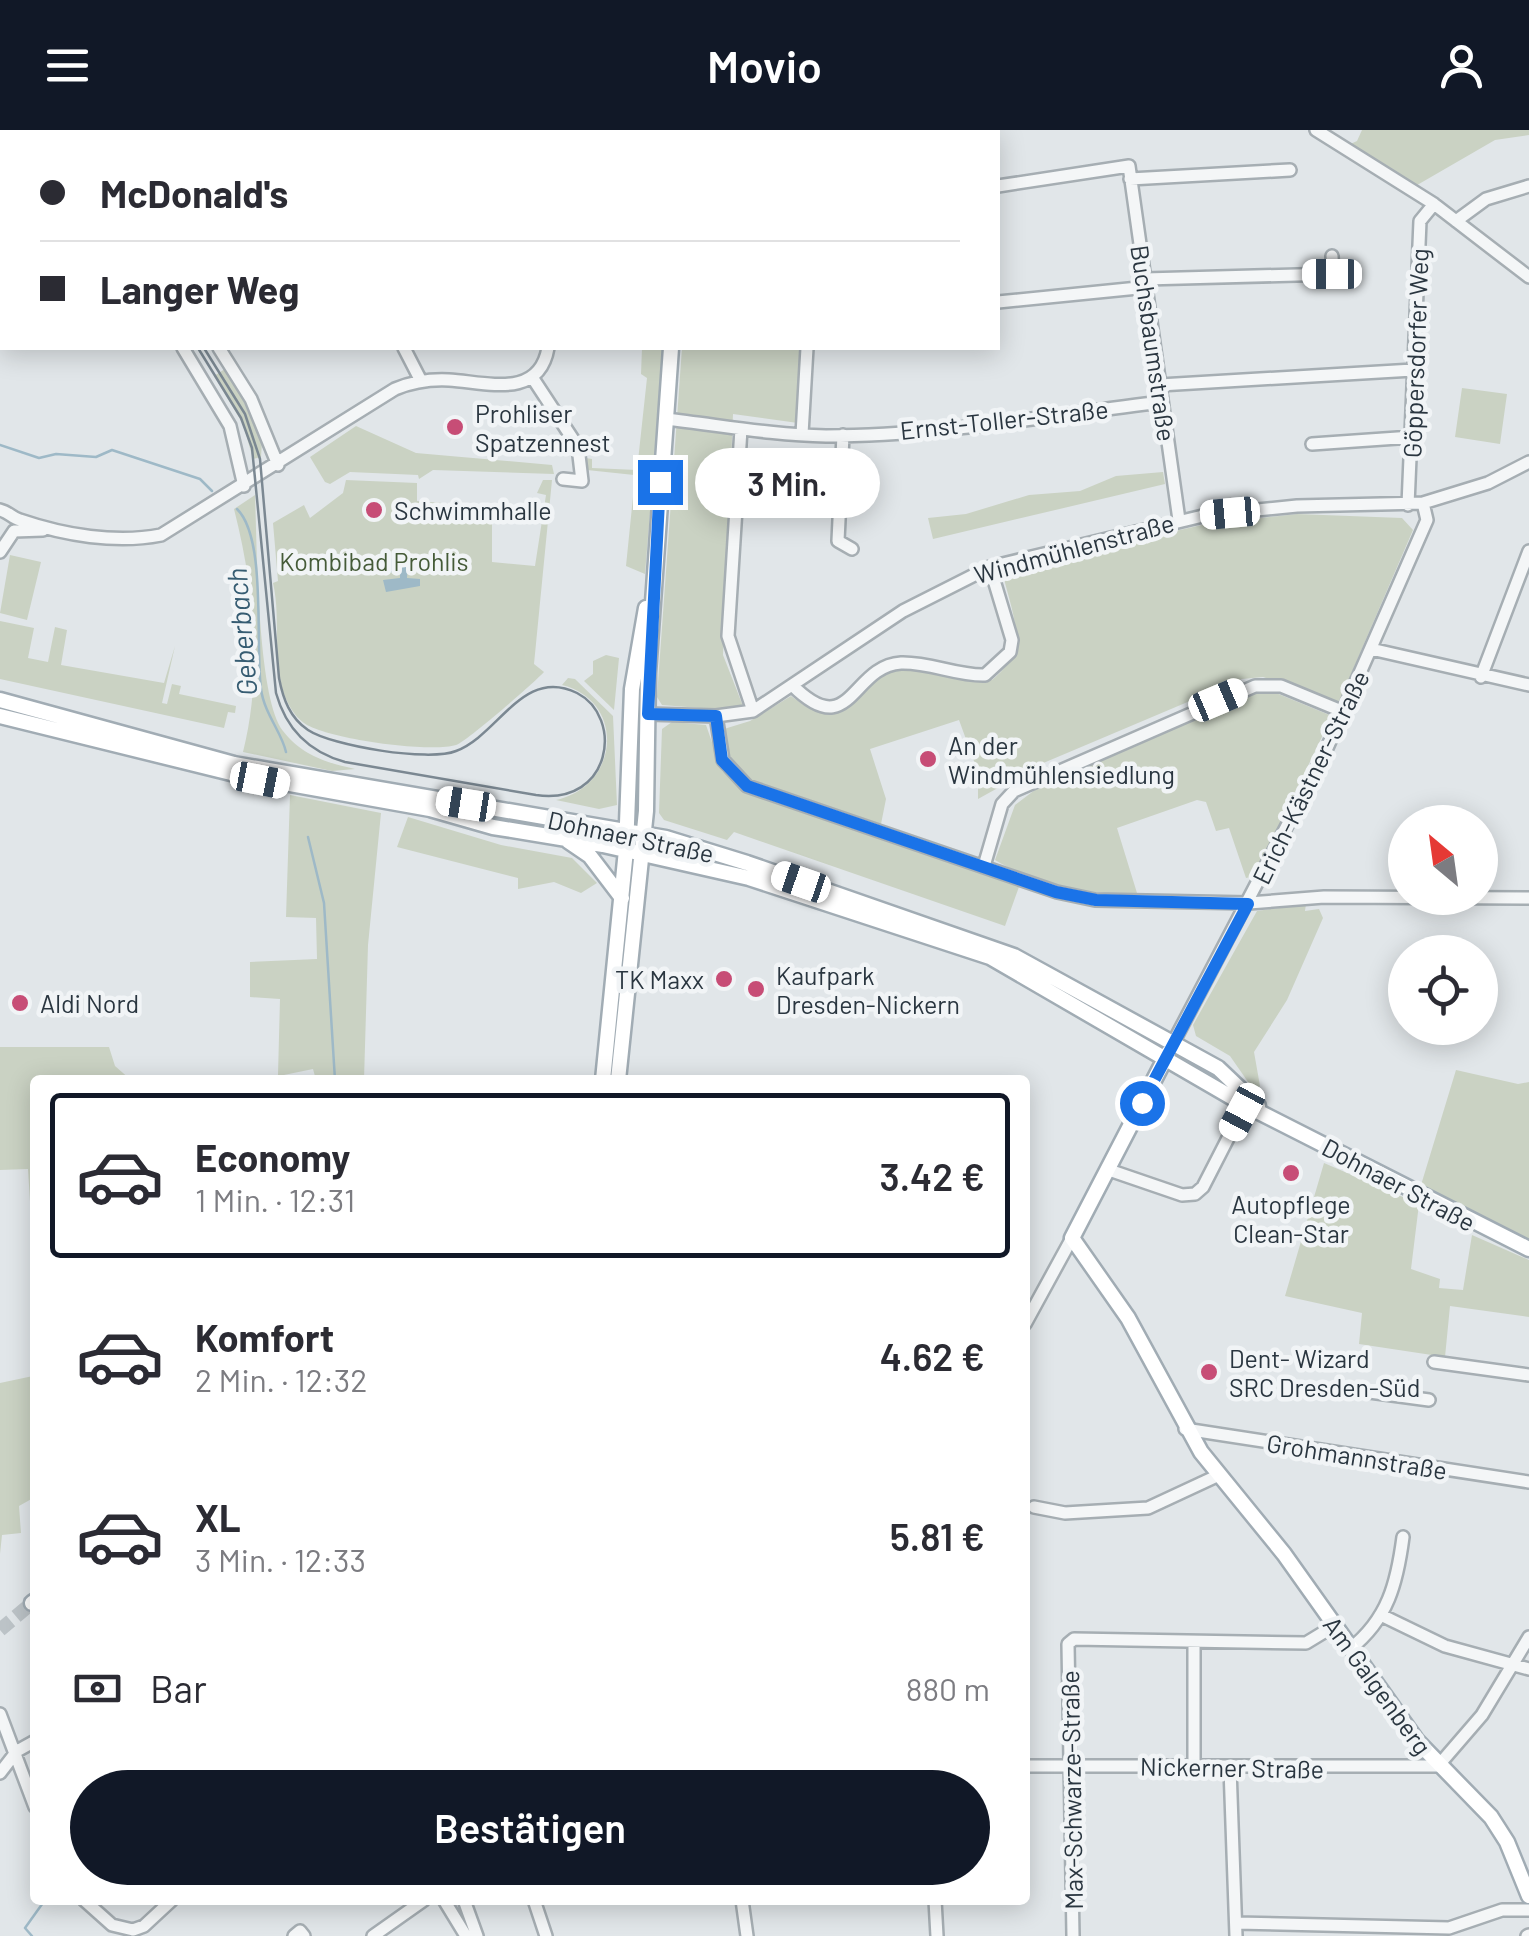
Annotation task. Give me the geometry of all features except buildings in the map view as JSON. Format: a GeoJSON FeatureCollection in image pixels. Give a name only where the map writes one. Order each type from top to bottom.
{"type":"FeatureCollection","features":[{"type":"Feature","properties":{"kind":"main road"},"geometry":{"type":"LineString","coordinates":[[619,1075],[644,834],[653,578],[671,350]]}},
{"type":"Feature","properties":{"kind":"main road"},"geometry":{"type":"LineString","coordinates":[[604,1075],[628,831],[632,689],[653,578]]}},
{"type":"Feature","properties":{"kind":"main road","name":"Dohnaer Straße"},"geometry":{"type":"LineString","coordinates":[[0,700],[234,764],[644,834],[746,863],[997,948],[1232,1078],[1270,1116]]}},
{"type":"Feature","properties":{"kind":"main road","name":"Dohnaer Straße"},"geometry":{"type":"LineString","coordinates":[[0,716],[238,775],[642,853],[768,882],[990,957],[1245,1105],[1424,1200],[1529,1249]]}},
{"type":"Feature","properties":{"kind":"main road"},"geometry":{"type":"LineString","coordinates":[[563,838],[590,856],[622,898]]}},
{"type":"Feature","properties":{"kind":"main road"},"geometry":{"type":"LineString","coordinates":[[1072,1238],[1172,1043]]}},
{"type":"Feature","properties":{"kind":"main road","name":"Am Galgenberg"},"geometry":{"type":"LineString","coordinates":[[1072,1238],[1128,1318],[1186,1429],[1277,1544],[1438,1766],[1491,1818],[1508,1842],[1529,1896]]}},
{"type":"Feature","properties":{"kind":"street"},"geometry":{"type":"LineString","coordinates":[[1316,130],[1434,204],[1529,277]]}},
{"type":"Feature","properties":{"kind":"street"},"geometry":{"type":"LineString","coordinates":[[1000,186],[1130,173],[1290,170]]}},
{"type":"Feature","properties":{"kind":"street","name":"Buchsbaumstraße"},"geometry":{"type":"LineString","coordinates":[[1130,173],[1178,520]]}},
{"type":"Feature","properties":{"kind":"street"},"geometry":{"type":"LineString","coordinates":[[1456,220],[1486,199],[1529,186]]}},
{"type":"Feature","properties":{"kind":"street","name":"Göppersdorfer Weg"},"geometry":{"type":"LineString","coordinates":[[1408,506],[1420,222],[1434,204]]}},
{"type":"Feature","properties":{"kind":"street"},"geometry":{"type":"LineString","coordinates":[[1000,302],[1147,283],[1332,274],[1332,256]]}},
{"type":"Feature","properties":{"kind":"street"},"geometry":{"type":"LineString","coordinates":[[184,350],[230,426],[244,486]]}},
{"type":"Feature","properties":{"kind":"street"},"geometry":{"type":"LineString","coordinates":[[220,350],[251,398],[278,465]]}},
{"type":"Feature","properties":{"kind":"street"},"geometry":{"type":"LineString","coordinates":[[405,350],[420,381]]}},
{"type":"Feature","properties":{"kind":"street"},"geometry":{"type":"LineString","coordinates":[[8,532],[57,530],[123,540],[160,535],[278,465],[382,395],[420,381],[507,386],[532,377],[547,350]]}},
{"type":"Feature","properties":{"kind":"street"},"geometry":{"type":"LineString","coordinates":[[802,434],[807,350]]}},
{"type":"Feature","properties":{"kind":"street"},"geometry":{"type":"LineString","coordinates":[[1160,385],[1414,370]]}},
{"type":"Feature","properties":{"kind":"street"},"geometry":{"type":"LineString","coordinates":[[532,377],[580,452],[582,481],[563,479]]}},
{"type":"Feature","properties":{"kind":"street","name":"Ernst-Toller-Straße"},"geometry":{"type":"LineString","coordinates":[[666,419],[741,429],[843,435],[980,425],[1162,402]]}},
{"type":"Feature","properties":{"kind":"street"},"geometry":{"type":"LineString","coordinates":[[741,429],[728,636],[753,711]]}},
{"type":"Feature","properties":{"kind":"street"},"geometry":{"type":"LineString","coordinates":[[843,435],[838,541],[852,549]]}},
{"type":"Feature","properties":{"kind":"street"},"geometry":{"type":"LineString","coordinates":[[1312,444],[1412,437]]}},
{"type":"Feature","properties":{"kind":"street","name":"Windmühlenstraße"},"geometry":{"type":"LineString","coordinates":[[648,714],[716,716],[753,711],[902,611],[990,567],[1178,520],[1298,506],[1424,504],[1488,482],[1529,462]]}},
{"type":"Feature","properties":{"kind":"street","name":"Erich-Kästner-Straße"},"geometry":{"type":"LineString","coordinates":[[1172,1043],[1248,904],[1344,712],[1427,520],[1424,504]]}},
{"type":"Feature","properties":{"kind":"street"},"geometry":{"type":"LineString","coordinates":[[0,510],[8,532],[0,552]]}},
{"type":"Feature","properties":{"kind":"street"},"geometry":{"type":"LineString","coordinates":[[1482,677],[1529,551]]}},
{"type":"Feature","properties":{"kind":"street"},"geometry":{"type":"LineString","coordinates":[[792,686],[814,705],[829,708],[842,706],[879,670],[896,663],[986,675],[1010,652],[1012,640],[990,567]]}},
{"type":"Feature","properties":{"kind":"street"},"geometry":{"type":"LineString","coordinates":[[1371,649],[1529,685]]}},
{"type":"Feature","properties":{"kind":"street"},"geometry":{"type":"LineString","coordinates":[[984,866],[1002,804],[1014,792],[1168,720],[1243,689],[1267,684],[1344,712]]}},
{"type":"Feature","properties":{"kind":"street"},"geometry":{"type":"LineString","coordinates":[[716,716],[722,760],[747,786],[1056,892],[1096,900],[1248,904],[1324,897],[1529,898]]}},
{"type":"Feature","properties":{"kind":"street"},"geometry":{"type":"LineString","coordinates":[[1108,1170],[1182,1194],[1194,1194],[1203,1187],[1245,1105]]}},
{"type":"Feature","properties":{"kind":"street"},"geometry":{"type":"LineString","coordinates":[[1030,1315],[1072,1238]]}},
{"type":"Feature","properties":{"kind":"street"},"geometry":{"type":"LineString","coordinates":[[1434,1362],[1529,1375]]}},
{"type":"Feature","properties":{"kind":"street"},"geometry":{"type":"LineString","coordinates":[[1362,1391],[1429,1400]]}},
{"type":"Feature","properties":{"kind":"street","name":"Grohmannstraße"},"geometry":{"type":"LineString","coordinates":[[1186,1429],[1529,1482]]}},
{"type":"Feature","properties":{"kind":"street"},"geometry":{"type":"LineString","coordinates":[[1034,1507],[1065,1513],[1148,1508],[1219,1475]]}},
{"type":"Feature","properties":{"kind":"street"},"geometry":{"type":"LineString","coordinates":[[1350,1648],[1373,1631],[1383,1616],[1397,1579],[1403,1537]]}},
{"type":"Feature","properties":{"kind":"street"},"geometry":{"type":"LineString","coordinates":[[1383,1616],[1445,1646],[1529,1669]]}},
{"type":"Feature","properties":{"kind":"street"},"geometry":{"type":"LineString","coordinates":[[1194,1768],[1194,1643],[1306,1643],[1334,1626]]}},
{"type":"Feature","properties":{"kind":"street"},"geometry":{"type":"LineString","coordinates":[[1438,1766],[1482,1715],[1515,1667],[1529,1637]]}},
{"type":"Feature","properties":{"kind":"street","name":"Max-Schwarze-Straße"},"geometry":{"type":"LineString","coordinates":[[1072,1936],[1068,1644],[1074,1639],[1194,1643]]}},
{"type":"Feature","properties":{"kind":"street"},"geometry":{"type":"LineString","coordinates":[[0,1714],[30,1791]]}},
{"type":"Feature","properties":{"kind":"street"},"geometry":{"type":"LineString","coordinates":[[0,1774],[17,1751],[30,1744]]}},
{"type":"Feature","properties":{"kind":"street","name":"Nickerner Straße"},"geometry":{"type":"LineString","coordinates":[[1030,1766],[1438,1766]]}},
{"type":"Feature","properties":{"kind":"street"},"geometry":{"type":"LineString","coordinates":[[1230,1768],[1236,1929],[1420,1932],[1449,1928],[1502,1910],[1529,1910]]}},
{"type":"Feature","properties":{"kind":"street"},"geometry":{"type":"LineString","coordinates":[[90,1905],[112,1925],[134,1933],[167,1905]]}},
{"type":"Feature","properties":{"kind":"street"},"geometry":{"type":"LineString","coordinates":[[373,1936],[416,1905]]}},
{"type":"Feature","properties":{"kind":"street"},"geometry":{"type":"LineString","coordinates":[[447,1905],[466,1936]]}},
{"type":"Feature","properties":{"kind":"street"},"geometry":{"type":"LineString","coordinates":[[466,1905],[477,1936]]}},
{"type":"Feature","properties":{"kind":"street"},"geometry":{"type":"LineString","coordinates":[[536,1905],[546,1936]]}},
{"type":"Feature","properties":{"kind":"street"},"geometry":{"type":"LineString","coordinates":[[743,1905],[747,1936]]}},
{"type":"Feature","properties":{"kind":"street"},"geometry":{"type":"LineString","coordinates":[[935,1905],[937,1936]]}},
{"type":"Feature","properties":{"kind":"street"},"geometry":{"type":"LineString","coordinates":[[388,1923],[396,1936]]}},
{"type":"Feature","properties":{"kind":"street"},"geometry":{"type":"LineString","coordinates":[[294,1936],[300,1931],[304,1936]]}},
{"type":"Feature","properties":{"kind":"green space"},"geometry":{"type":"Polygon","coordinates":[[[1362,130],[1529,130],[1529,135],[1495,140],[1412,188],[1346,146],[1357,141],[1362,130]]]}},
{"type":"Feature","properties":{"kind":"green space"},"geometry":{"type":"Polygon","coordinates":[[[642,350],[663,350],[653,477],[587,470],[586,458],[592,459],[592,468],[637,470],[647,378],[641,374],[642,350]]]}},
{"type":"Feature","properties":{"kind":"green space"},"geometry":{"type":"Polygon","coordinates":[[[682,350],[800,350],[798,423],[733,414],[723,655],[743,706],[726,710],[662,705],[657,697],[682,350]]]}},
{"type":"Feature","properties":{"kind":"green space"},"geometry":{"type":"Polygon","coordinates":[[[228,367],[262,442],[261,457],[253,459],[243,424],[214,376],[228,367]]]}},
{"type":"Feature","properties":{"kind":"green space"},"geometry":{"type":"Polygon","coordinates":[[[1462,388],[1507,394],[1500,444],[1455,437],[1462,388]]]}},
{"type":"Feature","properties":{"kind":"green space"},"geometry":{"type":"Polygon","coordinates":[[[356,426],[416,453],[552,465],[554,474],[433,470],[419,479],[418,475],[350,472],[330,484],[325,482],[310,457],[356,426]]]}},
{"type":"Feature","properties":{"kind":"green space"},"geometry":{"type":"Polygon","coordinates":[[[1163,472],[1165,484],[933,539],[928,518],[966,514],[1029,495],[1080,491],[1116,476],[1163,472]]]}},
{"type":"Feature","properties":{"kind":"green space","name":"Kombibad Prohlis"},"geometry":{"type":"Polygon","coordinates":[[[346,480],[417,483],[417,501],[492,507],[492,562],[535,566],[546,495],[537,493],[543,480],[552,480],[534,664],[544,672],[456,745],[402,746],[316,729],[297,717],[283,691],[273,583],[278,581],[273,523],[304,505],[310,518],[343,493],[346,480]]]}},
{"type":"Feature","properties":{"kind":"green space"},"geometry":{"type":"Polygon","coordinates":[[[634,487],[652,488],[645,574],[626,566],[634,487]]]}},
{"type":"Feature","properties":{"kind":"green space"},"geometry":{"type":"Polygon","coordinates":[[[255,495],[263,654],[274,713],[283,731],[307,752],[355,769],[332,771],[243,752],[253,691],[253,630],[247,569],[234,509],[255,495]]]}},
{"type":"Feature","properties":{"kind":"green space"},"geometry":{"type":"Polygon","coordinates":[[[1297,514],[1402,518],[1413,530],[1339,702],[1263,677],[1242,679],[1041,764],[978,799],[978,772],[959,720],[870,749],[886,799],[881,824],[751,780],[729,759],[724,729],[750,721],[791,696],[805,706],[839,713],[881,676],[900,669],[992,680],[1004,669],[1015,646],[1014,620],[1004,579],[1010,569],[1206,524],[1297,514]]]}},
{"type":"Feature","properties":{"kind":"green space"},"geometry":{"type":"Polygon","coordinates":[[[10,555],[41,562],[27,620],[0,613],[10,555]]]}},
{"type":"Feature","properties":{"kind":"green space"},"geometry":{"type":"Polygon","coordinates":[[[0,621],[34,628],[28,658],[48,662],[55,627],[67,630],[61,665],[164,683],[175,646],[162,703],[167,704],[172,684],[181,686],[179,694],[236,706],[235,713],[228,712],[224,728],[0,679],[0,621]]]}},
{"type":"Feature","properties":{"kind":"green space"},"geometry":{"type":"Polygon","coordinates":[[[606,655],[619,658],[614,710],[584,681],[593,674],[593,661],[606,655]]]}},
{"type":"Feature","properties":{"kind":"green space"},"geometry":{"type":"Polygon","coordinates":[[[568,678],[575,679],[613,716],[617,805],[599,809],[556,800],[577,792],[593,778],[603,762],[607,743],[605,725],[597,708],[583,694],[562,685],[568,678]]]}},
{"type":"Feature","properties":{"kind":"green space"},"geometry":{"type":"Polygon","coordinates":[[[1269,690],[1332,716],[1255,876],[1246,878],[1229,828],[1216,831],[1206,802],[1197,800],[1117,828],[1137,893],[1064,887],[995,860],[1015,805],[1044,783],[1252,693],[1269,690]]]}},
{"type":"Feature","properties":{"kind":"green space"},"geometry":{"type":"Polygon","coordinates":[[[672,722],[706,725],[722,771],[743,788],[1020,884],[1005,926],[734,832],[727,840],[664,820],[659,813],[662,729],[672,722]]]}},
{"type":"Feature","properties":{"kind":"green space"},"geometry":{"type":"Polygon","coordinates":[[[290,795],[381,813],[368,945],[364,1075],[315,1075],[313,1069],[278,1075],[280,999],[250,997],[250,962],[317,959],[316,918],[286,917],[290,795]]]}},
{"type":"Feature","properties":{"kind":"green space"},"geometry":{"type":"Polygon","coordinates":[[[408,817],[501,845],[572,858],[597,883],[581,893],[554,882],[518,889],[518,878],[397,847],[408,817]]]}},
{"type":"Feature","properties":{"kind":"green space"},"geometry":{"type":"Polygon","coordinates":[[[1306,904],[1305,911],[1319,909],[1323,918],[1287,1000],[1254,1052],[1260,1086],[1255,1092],[1230,1056],[1196,1036],[1193,1025],[1257,911],[1306,904]]]}},
{"type":"Feature","properties":{"kind":"green space"},"geometry":{"type":"Polygon","coordinates":[[[0,1047],[109,1047],[115,1066],[125,1075],[30,1075],[30,1202],[28,1169],[0,1170],[0,1047]]]}},
{"type":"Feature","properties":{"kind":"green space"},"geometry":{"type":"Polygon","coordinates":[[[1456,1070],[1518,1084],[1529,1082],[1529,1239],[1421,1185],[1456,1070]]]}},
{"type":"Feature","properties":{"kind":"green space"},"geometry":{"type":"Polygon","coordinates":[[[1324,1163],[1419,1204],[1411,1269],[1440,1279],[1439,1288],[1463,1290],[1472,1235],[1529,1260],[1529,1317],[1450,1306],[1445,1357],[1359,1344],[1362,1313],[1285,1296],[1324,1163]]]}},
{"type":"Feature","properties":{"kind":"green space"},"geometry":{"type":"Polygon","coordinates":[[[30,1377],[30,1500],[19,1506],[21,1533],[2,1535],[0,1554],[0,1383],[30,1377]]]}},
{"type":"Feature","properties":{"kind":"water"},"geometry":{"type":"Polygon","coordinates":[[[376,558],[408,559],[407,578],[420,579],[420,586],[386,592],[383,580],[400,578],[400,573],[375,571],[376,558]]]}},
{"type":"Feature","properties":{"kind":"waterway","name":"Geberbach"},"geometry":{"type":"LineString","coordinates":[[0,445],[39,458],[56,454],[96,457],[112,450],[200,479],[212,491]]}},
{"type":"Feature","properties":{"kind":"waterway","name":"Geberbach"},"geometry":{"type":"LineString","coordinates":[[237,509],[253,543],[263,698],[286,752]]}},
{"type":"Feature","properties":{"kind":"waterway","name":"Geberbach"},"geometry":{"type":"LineString","coordinates":[[308,837],[324,903],[335,1075]]}},
{"type":"Feature","properties":{"kind":"waterway","name":"Geberbach"},"geometry":{"type":"LineString","coordinates":[[32,1936],[25,1928],[41,1905]]}},
{"type":"Feature","properties":{"kind":"tunnel"},"geometry":{"type":"LineString","coordinates":[[0,1630],[30,1605]]}},
{"type":"Feature","properties":{"kind":"tram line"},"geometry":{"type":"LineString","coordinates":[[199,350],[241,418],[252,448],[276,693],[293,728],[320,752],[345,762],[536,795],[562,795],[581,787],[595,774],[603,757],[601,721],[592,705],[577,693],[558,687],[541,688],[526,695],[471,743],[443,754],[358,747],[320,736],[296,720],[285,701],[279,678],[260,459],[245,414],[205,350]]}},
{"type":"Feature","properties":{"kind":"place","name":"Prohliser Spatzennest"},"geometry":{"type":"Point","coordinates":[455,427]}},
{"type":"Feature","properties":{"kind":"place","name":"Schwimmhalle"},"geometry":{"type":"Point","coordinates":[374,510]}},
{"type":"Feature","properties":{"kind":"place","name":"An der Windmühlensiedlung"},"geometry":{"type":"Point","coordinates":[928,759]}},
{"type":"Feature","properties":{"kind":"place","name":"TK Maxx"},"geometry":{"type":"Point","coordinates":[724,979]}},
{"type":"Feature","properties":{"kind":"place","name":"Kaufpark Dresden-Nickern"},"geometry":{"type":"Point","coordinates":[756,989]}},
{"type":"Feature","properties":{"kind":"place","name":"Aldi Nord"},"geometry":{"type":"Point","coordinates":[20,1003]}},
{"type":"Feature","properties":{"kind":"place","name":"Autopflege Clean-Star"},"geometry":{"type":"Point","coordinates":[1291,1173]}},
{"type":"Feature","properties":{"kind":"place","name":"Dent- Wizard SRC Dresden-Süd"},"geometry":{"type":"Point","coordinates":[1209,1372]}},
{"type":"Feature","properties":{"kind":"route"},"geometry":{"type":"LineString","coordinates":[[660,482],[648,714],[716,716],[722,760],[732,775],[747,786],[1056,892],[1142,903],[1248,904],[1142,1103]]}}]}
